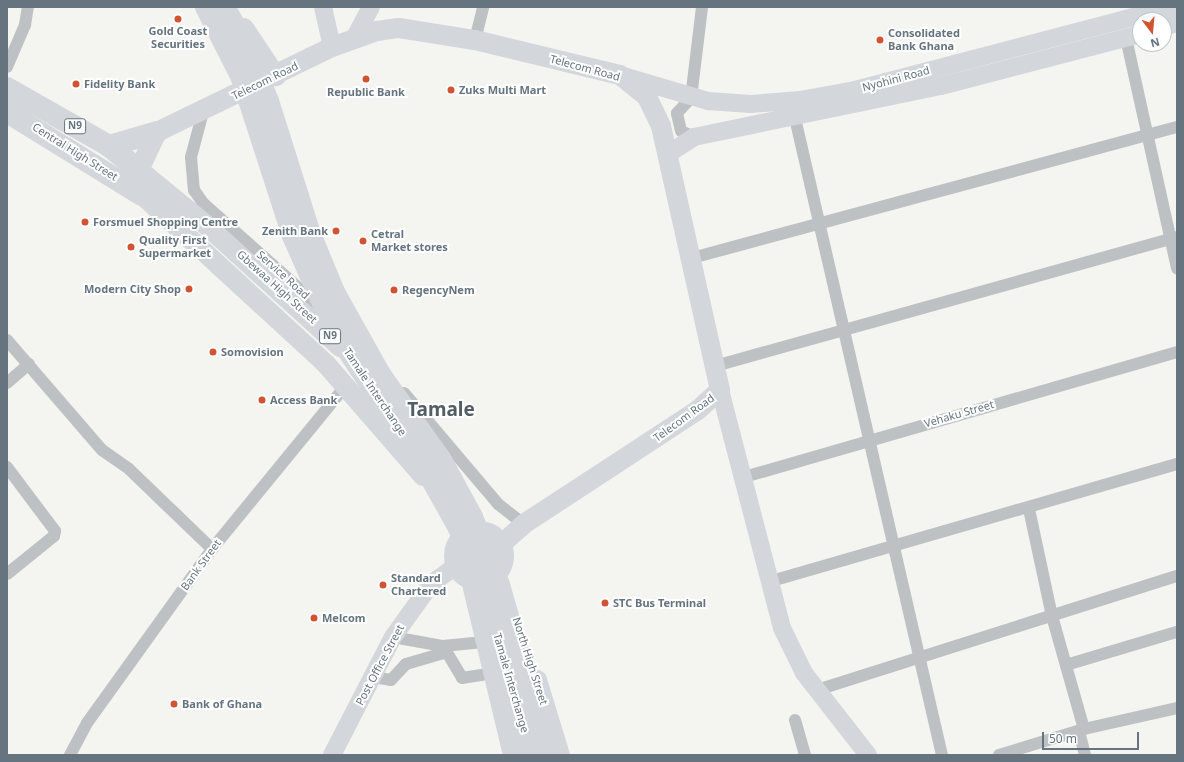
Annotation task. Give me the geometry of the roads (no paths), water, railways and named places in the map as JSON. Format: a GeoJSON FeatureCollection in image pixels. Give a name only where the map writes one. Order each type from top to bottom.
{"type":"FeatureCollection","features":[{"type":"Feature","properties":{"kind":"highway","name":"Tamale Interchange"},"geometry":{"type":"LineString","coordinates":[[206,7],[242,78],[294,236],[332,324],[422,462],[459,528],[484,591],[538,752]]}},
{"type":"Feature","properties":{"kind":"highway","name":"Tamale Interchange"},"geometry":{"type":"LineString","coordinates":[[224,7],[242,38],[268,101],[310,234],[334,292],[381,376],[441,460],[472,517],[499,585],[538,752]]}},
{"type":"Feature","properties":{"kind":"highway","name":"Central High Street"},"geometry":{"type":"LineString","coordinates":[[7,88],[109,146],[139,170]]}},
{"type":"Feature","properties":{"kind":"highway","name":"Central High Street"},"geometry":{"type":"LineString","coordinates":[[7,112],[142,195]]}},
{"type":"Feature","properties":{"kind":"highway"},"geometry":{"type":"LineString","coordinates":[[109,146],[158,132]]}},
{"type":"Feature","properties":{"kind":"main road"},"geometry":{"type":"LineString","coordinates":[[199,7],[242,93]]}},
{"type":"Feature","properties":{"kind":"main road"},"geometry":{"type":"LineString","coordinates":[[230,7],[276,76]]}},
{"type":"Feature","properties":{"kind":"main road"},"geometry":{"type":"LineString","coordinates":[[323,7],[332,47]]}},
{"type":"Feature","properties":{"kind":"main road"},"geometry":{"type":"LineString","coordinates":[[355,37],[371,7]]}},
{"type":"Feature","properties":{"kind":"main road","name":"Nyohini Road"},"geometry":{"type":"LineString","coordinates":[[620,75],[691,98],[751,104],[826,96],[1171,7]]}},
{"type":"Feature","properties":{"kind":"main road","name":"Telecom Road"},"geometry":{"type":"LineString","coordinates":[[158,132],[203,112],[332,47],[355,37],[399,28],[475,40],[620,75],[647,97],[656,111],[668,154],[720,390],[698,410],[524,524],[494,539]]}},
{"type":"Feature","properties":{"kind":"main road","name":"Nyohini Road"},"geometry":{"type":"LineString","coordinates":[[668,154],[694,137],[795,118],[963,81],[1132,36]]}},
{"type":"Feature","properties":{"kind":"main road"},"geometry":{"type":"LineString","coordinates":[[142,195],[139,170],[158,132]]}},
{"type":"Feature","properties":{"kind":"main road","name":"Gbewaa High Street"},"geometry":{"type":"LineString","coordinates":[[139,170],[311,317],[380,385],[437,449],[494,539]]}},
{"type":"Feature","properties":{"kind":"main road","name":"Gbewaa High Street"},"geometry":{"type":"LineString","coordinates":[[142,195],[346,385],[428,482],[458,542]]}},
{"type":"Feature","properties":{"kind":"main road"},"geometry":{"type":"LineString","coordinates":[[720,390],[768,582],[795,657],[817,690],[868,755]]}},
{"type":"Feature","properties":{"kind":"main road"},"geometry":{"type":"LineString","coordinates":[[471,580],[491,578],[502,566],[494,539],[471,532],[458,542],[456,566],[471,580],[492,673],[538,752]]}},
{"type":"Feature","properties":{"kind":"main road","name":"Post Office Street"},"geometry":{"type":"LineString","coordinates":[[332,755],[392,637],[431,584],[456,566]]}},
{"type":"Feature","properties":{"kind":"main road","name":"North High Street"},"geometry":{"type":"LineString","coordinates":[[502,566],[538,752]]}},
{"type":"Feature","properties":{"kind":"street"},"geometry":{"type":"LineString","coordinates":[[7,67],[25,25],[28,7]]}},
{"type":"Feature","properties":{"kind":"street"},"geometry":{"type":"LineString","coordinates":[[475,40],[483,7]]}},
{"type":"Feature","properties":{"kind":"street"},"geometry":{"type":"LineString","coordinates":[[694,137],[681,131],[678,120],[679,108],[691,98],[702,7]]}},
{"type":"Feature","properties":{"kind":"street"},"geometry":{"type":"LineString","coordinates":[[1135,52],[1148,135],[1174,238],[1177,268]]}},
{"type":"Feature","properties":{"kind":"street","name":"Service Road"},"geometry":{"type":"LineString","coordinates":[[203,112],[190,169],[198,196],[329,316],[401,388],[498,504],[524,524]]}},
{"type":"Feature","properties":{"kind":"street"},"geometry":{"type":"LineString","coordinates":[[795,118],[847,331],[917,658],[942,755]]}},
{"type":"Feature","properties":{"kind":"street"},"geometry":{"type":"LineString","coordinates":[[692,258],[1177,127]]}},
{"type":"Feature","properties":{"kind":"street"},"geometry":{"type":"LineString","coordinates":[[715,366],[847,331],[1174,238]]}},
{"type":"Feature","properties":{"kind":"street"},"geometry":{"type":"LineString","coordinates":[[7,340],[102,450],[129,469],[212,549]]}},
{"type":"Feature","properties":{"kind":"street","name":"Vehaku Street"},"geometry":{"type":"LineString","coordinates":[[741,478],[871,439],[1177,352]]}},
{"type":"Feature","properties":{"kind":"street"},"geometry":{"type":"LineString","coordinates":[[7,383],[29,364]]}},
{"type":"Feature","properties":{"kind":"street","name":"Bank Street"},"geometry":{"type":"LineString","coordinates":[[70,755],[87,723],[212,549],[346,385]]}},
{"type":"Feature","properties":{"kind":"street"},"geometry":{"type":"LineString","coordinates":[[768,582],[1030,509],[1177,464]]}},
{"type":"Feature","properties":{"kind":"street"},"geometry":{"type":"LineString","coordinates":[[7,574],[54,536],[55,531],[8,472]]}},
{"type":"Feature","properties":{"kind":"street"},"geometry":{"type":"LineString","coordinates":[[1030,509],[1052,616],[1066,665],[1081,730],[1085,755]]}},
{"type":"Feature","properties":{"kind":"street"},"geometry":{"type":"LineString","coordinates":[[817,690],[1177,576]]}},
{"type":"Feature","properties":{"kind":"street"},"geometry":{"type":"LineString","coordinates":[[1066,665],[1177,632]]}},
{"type":"Feature","properties":{"kind":"street"},"geometry":{"type":"LineString","coordinates":[[392,637],[445,649],[462,678],[492,673]]}},
{"type":"Feature","properties":{"kind":"street"},"geometry":{"type":"LineString","coordinates":[[373,677],[391,680],[406,664],[445,649],[484,642]]}},
{"type":"Feature","properties":{"kind":"street"},"geometry":{"type":"LineString","coordinates":[[999,755],[1081,730],[1177,708]]}},
{"type":"Feature","properties":{"kind":"street"},"geometry":{"type":"LineString","coordinates":[[795,720],[805,755]]}},
{"type":"Feature","properties":{"kind":"place","name":"Gold Coast Securities"},"geometry":{"type":"Point","coordinates":[178,19]}},
{"type":"Feature","properties":{"kind":"place","name":"Consolidated Bank Ghana"},"geometry":{"type":"Point","coordinates":[880,40]}},
{"type":"Feature","properties":{"kind":"place","name":"Republic Bank"},"geometry":{"type":"Point","coordinates":[366,79]}},
{"type":"Feature","properties":{"kind":"place","name":"Fidelity Bank"},"geometry":{"type":"Point","coordinates":[76,84]}},
{"type":"Feature","properties":{"kind":"place","name":"Zuks Multi Mart"},"geometry":{"type":"Point","coordinates":[451,90]}},
{"type":"Feature","properties":{"kind":"place","name":"Forsmuel Shopping Centre"},"geometry":{"type":"Point","coordinates":[85,222]}},
{"type":"Feature","properties":{"kind":"place","name":"Zenith Bank"},"geometry":{"type":"Point","coordinates":[336,231]}},
{"type":"Feature","properties":{"kind":"place","name":"Cetral Market stores"},"geometry":{"type":"Point","coordinates":[363,241]}},
{"type":"Feature","properties":{"kind":"place","name":"Quality First Supermarket"},"geometry":{"type":"Point","coordinates":[131,247]}},
{"type":"Feature","properties":{"kind":"place","name":"Modern City Shop"},"geometry":{"type":"Point","coordinates":[189,289]}},
{"type":"Feature","properties":{"kind":"place","name":"RegencyNem"},"geometry":{"type":"Point","coordinates":[394,290]}},
{"type":"Feature","properties":{"kind":"place","name":"Somovision"},"geometry":{"type":"Point","coordinates":[213,352]}},
{"type":"Feature","properties":{"kind":"place","name":"Access Bank"},"geometry":{"type":"Point","coordinates":[262,400]}},
{"type":"Feature","properties":{"kind":"place","name":"Standard Chartered"},"geometry":{"type":"Point","coordinates":[383,585]}},
{"type":"Feature","properties":{"kind":"place","name":"STC Bus Terminal"},"geometry":{"type":"Point","coordinates":[605,603]}},
{"type":"Feature","properties":{"kind":"place","name":"Melcom"},"geometry":{"type":"Point","coordinates":[314,618]}},
{"type":"Feature","properties":{"kind":"place","name":"Bank of Ghana"},"geometry":{"type":"Point","coordinates":[174,704]}},
{"type":"Feature","properties":{"kind":"district","name":"Tamale"},"geometry":{"type":"Point","coordinates":[441,410]}}]}
